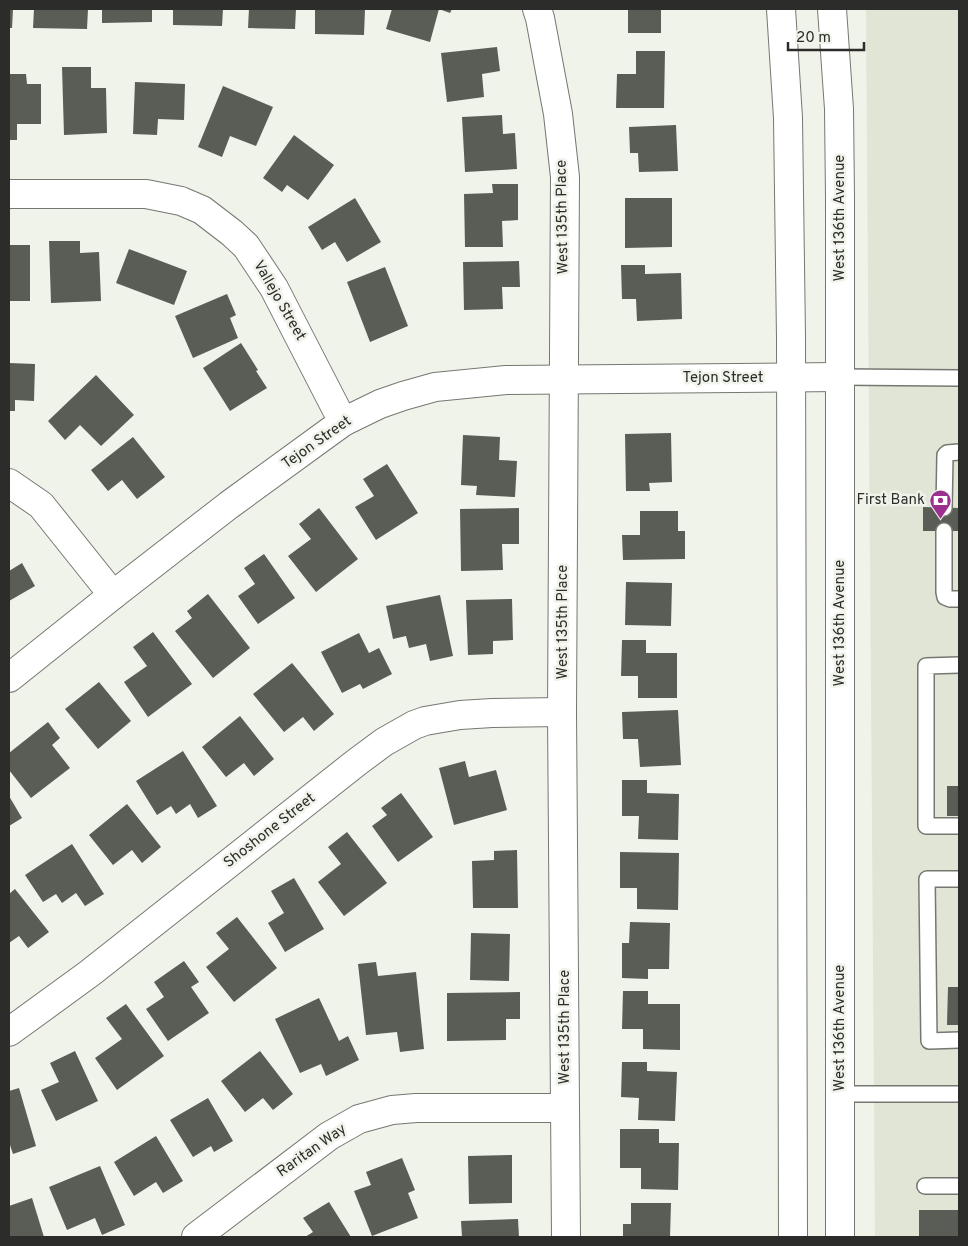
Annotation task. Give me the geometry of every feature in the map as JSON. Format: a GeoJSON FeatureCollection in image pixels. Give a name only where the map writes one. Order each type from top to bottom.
{"type":"FeatureCollection","features":[{"type":"Feature","properties":{"kind":"street","name":"West 135th Place"},"geometry":{"type":"LineString","coordinates":[[537,9],[558,114],[565,177],[562,712],[566,1237]]}},
{"type":"Feature","properties":{"kind":"street"},"geometry":{"type":"LineString","coordinates":[[781,9],[788,118],[791,377],[792,1237]]}},
{"type":"Feature","properties":{"kind":"street","name":"West 136th Avenue"},"geometry":{"type":"LineString","coordinates":[[832,9],[839,109],[840,1237]]}},
{"type":"Feature","properties":{"kind":"street","name":"Vallejo Street"},"geometry":{"type":"LineString","coordinates":[[9,194],[146,194],[181,201],[202,210],[246,246],[274,288],[343,422]]}},
{"type":"Feature","properties":{"kind":"street","name":"Tejon Street"},"geometry":{"type":"LineString","coordinates":[[9,678],[229,505],[343,422],[380,404],[435,387],[506,380],[840,377]]}},
{"type":"Feature","properties":{"kind":"street"},"geometry":{"type":"LineString","coordinates":[[9,483],[40,505],[113,595]]}},
{"type":"Feature","properties":{"kind":"street","name":"Shoshone Street"},"geometry":{"type":"LineString","coordinates":[[9,1032],[90,973],[384,742],[425,721],[460,715],[562,712]]}},
{"type":"Feature","properties":{"kind":"street","name":"Raritan Way"},"geometry":{"type":"LineString","coordinates":[[196,1237],[329,1136],[359,1119],[392,1110],[416,1108],[565,1108]]}},
{"type":"Feature","properties":{"kind":"lane"},"geometry":{"type":"LineString","coordinates":[[840,377],[959,378]]}},
{"type":"Feature","properties":{"kind":"lane"},"geometry":{"type":"LineString","coordinates":[[944,508],[944,455],[947,452],[959,452]]}},
{"type":"Feature","properties":{"kind":"lane"},"geometry":{"type":"LineString","coordinates":[[944,531],[945,597],[959,599]]}},
{"type":"Feature","properties":{"kind":"lane"},"geometry":{"type":"LineString","coordinates":[[959,665],[926,666],[926,826],[959,826]]}},
{"type":"Feature","properties":{"kind":"lane"},"geometry":{"type":"LineString","coordinates":[[959,879],[927,879],[929,1041],[959,1040]]}},
{"type":"Feature","properties":{"kind":"lane"},"geometry":{"type":"LineString","coordinates":[[840,1094],[959,1094]]}},
{"type":"Feature","properties":{"kind":"lane"},"geometry":{"type":"LineString","coordinates":[[925,1186],[959,1186]]}},
{"type":"Feature","properties":{"kind":"shaded area"},"geometry":{"type":"Polygon","coordinates":[[[866,9],[959,9],[959,1237],[875,1237],[866,9]]]}},
{"type":"Feature","properties":{"kind":"building"},"geometry":{"type":"Polygon","coordinates":[[[9,9],[13,9],[12,28],[9,28],[9,9]]]}},
{"type":"Feature","properties":{"kind":"building"},"geometry":{"type":"Polygon","coordinates":[[[34,9],[88,9],[87,29],[33,28],[34,9]]]}},
{"type":"Feature","properties":{"kind":"building"},"geometry":{"type":"Polygon","coordinates":[[[102,9],[152,9],[152,22],[102,23],[102,9]]]}},
{"type":"Feature","properties":{"kind":"building"},"geometry":{"type":"Polygon","coordinates":[[[173,9],[223,9],[222,26],[173,25],[173,9]]]}},
{"type":"Feature","properties":{"kind":"building"},"geometry":{"type":"Polygon","coordinates":[[[249,9],[296,9],[295,29],[248,28],[249,9]]]}},
{"type":"Feature","properties":{"kind":"building"},"geometry":{"type":"Polygon","coordinates":[[[315,9],[365,9],[364,35],[315,34],[315,9]]]}},
{"type":"Feature","properties":{"kind":"building"},"geometry":{"type":"Polygon","coordinates":[[[392,9],[439,9],[430,42],[386,29],[392,9]]]}},
{"type":"Feature","properties":{"kind":"building"},"geometry":{"type":"Polygon","coordinates":[[[439,9],[452,9],[450,13],[439,9]]]}},
{"type":"Feature","properties":{"kind":"building"},"geometry":{"type":"Polygon","coordinates":[[[628,9],[661,9],[661,33],[628,33],[628,9]]]}},
{"type":"Feature","properties":{"kind":"building"},"geometry":{"type":"Polygon","coordinates":[[[497,47],[500,71],[482,74],[484,97],[447,102],[441,53],[497,47]]]}},
{"type":"Feature","properties":{"kind":"building"},"geometry":{"type":"Polygon","coordinates":[[[636,51],[665,51],[664,108],[616,108],[617,74],[636,74],[636,51]]]}},
{"type":"Feature","properties":{"kind":"building"},"geometry":{"type":"Polygon","coordinates":[[[62,67],[91,67],[91,88],[106,88],[107,133],[64,135],[62,67]]]}},
{"type":"Feature","properties":{"kind":"building"},"geometry":{"type":"Polygon","coordinates":[[[9,74],[26,74],[27,84],[41,84],[41,124],[17,124],[17,140],[9,140],[9,74]]]}},
{"type":"Feature","properties":{"kind":"building"},"geometry":{"type":"Polygon","coordinates":[[[135,82],[185,84],[184,120],[158,119],[157,135],[133,134],[135,82]]]}},
{"type":"Feature","properties":{"kind":"building"},"geometry":{"type":"Polygon","coordinates":[[[223,86],[273,107],[256,146],[230,136],[222,157],[198,147],[223,86]]]}},
{"type":"Feature","properties":{"kind":"building"},"geometry":{"type":"Polygon","coordinates":[[[502,115],[503,134],[515,133],[517,169],[465,172],[462,117],[502,115]]]}},
{"type":"Feature","properties":{"kind":"building"},"geometry":{"type":"Polygon","coordinates":[[[676,125],[678,171],[639,172],[638,153],[630,153],[629,127],[676,125]]]}},
{"type":"Feature","properties":{"kind":"building"},"geometry":{"type":"Polygon","coordinates":[[[294,135],[334,165],[308,200],[287,185],[282,192],[263,178],[294,135]]]}},
{"type":"Feature","properties":{"kind":"building"},"geometry":{"type":"Polygon","coordinates":[[[492,184],[518,184],[518,220],[502,221],[503,247],[465,247],[464,194],[493,193],[492,184]]]}},
{"type":"Feature","properties":{"kind":"building"},"geometry":{"type":"Polygon","coordinates":[[[355,198],[381,242],[347,262],[335,242],[322,250],[308,227],[355,198]]]}},
{"type":"Feature","properties":{"kind":"building"},"geometry":{"type":"Polygon","coordinates":[[[625,198],[672,198],[672,247],[625,248],[625,198]]]}},
{"type":"Feature","properties":{"kind":"building"},"geometry":{"type":"Polygon","coordinates":[[[49,241],[80,241],[80,253],[99,252],[101,301],[51,303],[49,241]]]}},
{"type":"Feature","properties":{"kind":"building"},"geometry":{"type":"Polygon","coordinates":[[[9,245],[30,245],[30,301],[9,301],[9,245]]]}},
{"type":"Feature","properties":{"kind":"building"},"geometry":{"type":"Polygon","coordinates":[[[129,249],[187,271],[174,305],[116,283],[129,249]]]}},
{"type":"Feature","properties":{"kind":"building"},"geometry":{"type":"Polygon","coordinates":[[[519,261],[520,287],[502,287],[503,309],[464,310],[463,262],[519,261]]]}},
{"type":"Feature","properties":{"kind":"building"},"geometry":{"type":"Polygon","coordinates":[[[621,265],[645,265],[645,274],[681,273],[682,319],[637,321],[636,299],[622,299],[621,265]]]}},
{"type":"Feature","properties":{"kind":"building"},"geometry":{"type":"Polygon","coordinates":[[[385,267],[408,326],[370,342],[347,282],[385,267]]]}},
{"type":"Feature","properties":{"kind":"building"},"geometry":{"type":"Polygon","coordinates":[[[227,294],[236,315],[230,318],[238,338],[193,358],[175,316],[227,294]]]}},
{"type":"Feature","properties":{"kind":"building"},"geometry":{"type":"Polygon","coordinates":[[[241,343],[267,388],[230,411],[203,368],[241,343]]]}},
{"type":"Feature","properties":{"kind":"building"},"geometry":{"type":"Polygon","coordinates":[[[9,363],[35,364],[34,401],[15,400],[15,411],[9,411],[9,363]]]}},
{"type":"Feature","properties":{"kind":"building"},"geometry":{"type":"Polygon","coordinates":[[[96,375],[134,415],[101,446],[80,425],[65,440],[48,421],[96,375]]]}},
{"type":"Feature","properties":{"kind":"building"},"geometry":{"type":"Polygon","coordinates":[[[671,433],[672,482],[649,483],[650,491],[626,491],[625,434],[671,433]]]}},
{"type":"Feature","properties":{"kind":"building"},"geometry":{"type":"Polygon","coordinates":[[[463,435],[500,437],[499,460],[517,461],[515,497],[476,495],[477,486],[461,485],[463,435]]]}},
{"type":"Feature","properties":{"kind":"building"},"geometry":{"type":"Polygon","coordinates":[[[133,437],[165,477],[137,499],[122,480],[108,491],[91,470],[133,437]]]}},
{"type":"Feature","properties":{"kind":"building"},"geometry":{"type":"Polygon","coordinates":[[[387,464],[418,513],[376,540],[355,507],[374,496],[363,479],[387,464]]]}},
{"type":"Feature","properties":{"kind":"building","name":"First Bank"},"geometry":{"type":"Polygon","coordinates":[[[923,507],[959,508],[959,531],[923,531],[923,507]]]}},
{"type":"Feature","properties":{"kind":"building"},"geometry":{"type":"Polygon","coordinates":[[[319,508],[358,559],[316,592],[288,556],[311,539],[299,524],[319,508]]]}},
{"type":"Feature","properties":{"kind":"building"},"geometry":{"type":"Polygon","coordinates":[[[519,508],[519,544],[502,544],[503,570],[461,571],[460,509],[519,508]]]}},
{"type":"Feature","properties":{"kind":"building"},"geometry":{"type":"Polygon","coordinates":[[[640,511],[678,511],[678,531],[685,531],[685,559],[623,560],[622,535],[640,535],[640,511]]]}},
{"type":"Feature","properties":{"kind":"building"},"geometry":{"type":"Polygon","coordinates":[[[264,554],[295,598],[258,624],[238,596],[255,584],[244,568],[264,554]]]}},
{"type":"Feature","properties":{"kind":"building"},"geometry":{"type":"Polygon","coordinates":[[[22,563],[35,586],[9,601],[9,571],[22,563]]]}},
{"type":"Feature","properties":{"kind":"building"},"geometry":{"type":"Polygon","coordinates":[[[626,582],[672,583],[671,626],[625,625],[626,582]]]}},
{"type":"Feature","properties":{"kind":"building"},"geometry":{"type":"Polygon","coordinates":[[[208,594],[250,648],[213,678],[175,631],[192,618],[187,611],[208,594]]]}},
{"type":"Feature","properties":{"kind":"building"},"geometry":{"type":"Polygon","coordinates":[[[440,595],[453,656],[430,661],[426,644],[409,648],[406,636],[393,639],[386,606],[440,595]]]}},
{"type":"Feature","properties":{"kind":"building"},"geometry":{"type":"Polygon","coordinates":[[[512,599],[513,640],[493,641],[493,654],[468,655],[466,600],[512,599]]]}},
{"type":"Feature","properties":{"kind":"building"},"geometry":{"type":"Polygon","coordinates":[[[153,632],[192,684],[148,717],[124,682],[147,666],[133,647],[153,632]]]}},
{"type":"Feature","properties":{"kind":"building"},"geometry":{"type":"Polygon","coordinates":[[[359,633],[369,653],[379,648],[392,674],[363,689],[360,684],[342,693],[321,652],[359,633]]]}},
{"type":"Feature","properties":{"kind":"building"},"geometry":{"type":"Polygon","coordinates":[[[622,640],[646,640],[646,653],[677,653],[677,698],[638,698],[638,676],[621,676],[622,640]]]}},
{"type":"Feature","properties":{"kind":"building"},"geometry":{"type":"Polygon","coordinates":[[[292,663],[334,714],[314,731],[303,717],[284,732],[253,694],[292,663]]]}},
{"type":"Feature","properties":{"kind":"building"},"geometry":{"type":"Polygon","coordinates":[[[99,682],[131,721],[98,749],[65,709],[99,682]]]}},
{"type":"Feature","properties":{"kind":"building"},"geometry":{"type":"Polygon","coordinates":[[[678,710],[681,765],[640,767],[638,739],[623,739],[622,712],[678,710]]]}},
{"type":"Feature","properties":{"kind":"building"},"geometry":{"type":"Polygon","coordinates":[[[240,716],[274,759],[254,776],[244,763],[226,777],[202,747],[240,716]]]}},
{"type":"Feature","properties":{"kind":"building"},"geometry":{"type":"Polygon","coordinates":[[[48,722],[60,738],[52,745],[70,768],[31,798],[9,770],[9,753],[48,722]]]}},
{"type":"Feature","properties":{"kind":"building"},"geometry":{"type":"Polygon","coordinates":[[[183,751],[217,806],[198,818],[190,804],[176,814],[171,806],[157,815],[136,781],[183,751]]]}},
{"type":"Feature","properties":{"kind":"building"},"geometry":{"type":"Polygon","coordinates":[[[465,761],[469,777],[496,770],[507,810],[454,825],[439,768],[465,761]]]}},
{"type":"Feature","properties":{"kind":"building"},"geometry":{"type":"Polygon","coordinates":[[[622,780],[647,780],[647,793],[679,794],[678,840],[638,839],[639,816],[622,816],[622,780]]]}},
{"type":"Feature","properties":{"kind":"building"},"geometry":{"type":"Polygon","coordinates":[[[947,786],[959,786],[959,816],[947,816],[947,786]]]}},
{"type":"Feature","properties":{"kind":"building"},"geometry":{"type":"Polygon","coordinates":[[[401,793],[433,837],[398,862],[372,826],[387,815],[381,808],[401,793]]]}},
{"type":"Feature","properties":{"kind":"building"},"geometry":{"type":"Polygon","coordinates":[[[9,796],[22,818],[9,826],[9,796]]]}},
{"type":"Feature","properties":{"kind":"building"},"geometry":{"type":"Polygon","coordinates":[[[127,804],[161,847],[142,863],[132,850],[113,865],[89,835],[127,804]]]}},
{"type":"Feature","properties":{"kind":"building"},"geometry":{"type":"Polygon","coordinates":[[[347,832],[387,883],[344,916],[318,882],[341,864],[328,847],[347,832]]]}},
{"type":"Feature","properties":{"kind":"building"},"geometry":{"type":"Polygon","coordinates":[[[72,844],[104,894],[85,906],[76,893],[62,903],[56,894],[43,902],[25,875],[72,844]]]}},
{"type":"Feature","properties":{"kind":"building"},"geometry":{"type":"Polygon","coordinates":[[[517,850],[518,908],[473,908],[472,861],[494,860],[494,851],[517,850]]]}},
{"type":"Feature","properties":{"kind":"building"},"geometry":{"type":"Polygon","coordinates":[[[620,852],[679,853],[678,910],[637,909],[637,888],[620,888],[620,852]]]}},
{"type":"Feature","properties":{"kind":"building"},"geometry":{"type":"Polygon","coordinates":[[[294,878],[324,929],[285,952],[268,923],[284,913],[271,891],[294,878]]]}},
{"type":"Feature","properties":{"kind":"building"},"geometry":{"type":"Polygon","coordinates":[[[15,889],[49,932],[28,948],[19,936],[9,943],[9,894],[15,889]]]}},
{"type":"Feature","properties":{"kind":"building"},"geometry":{"type":"Polygon","coordinates":[[[237,917],[277,968],[234,1002],[206,967],[229,949],[216,933],[237,917]]]}},
{"type":"Feature","properties":{"kind":"building"},"geometry":{"type":"Polygon","coordinates":[[[630,922],[670,923],[669,969],[648,969],[648,979],[622,978],[622,943],[629,943],[630,922]]]}},
{"type":"Feature","properties":{"kind":"building"},"geometry":{"type":"Polygon","coordinates":[[[471,933],[510,934],[509,981],[470,980],[471,933]]]}},
{"type":"Feature","properties":{"kind":"building"},"geometry":{"type":"Polygon","coordinates":[[[184,961],[199,982],[191,987],[209,1013],[168,1041],[146,1009],[164,997],[154,982],[184,961]]]}},
{"type":"Feature","properties":{"kind":"building"},"geometry":{"type":"Polygon","coordinates":[[[376,962],[378,976],[416,972],[424,1049],[400,1052],[397,1032],[366,1035],[358,964],[376,962]]]}},
{"type":"Feature","properties":{"kind":"building"},"geometry":{"type":"Polygon","coordinates":[[[948,987],[959,987],[959,1025],[947,1025],[948,987]]]}},
{"type":"Feature","properties":{"kind":"building"},"geometry":{"type":"Polygon","coordinates":[[[623,991],[648,991],[648,1004],[680,1004],[680,1050],[643,1049],[643,1029],[622,1029],[623,991]]]}},
{"type":"Feature","properties":{"kind":"building"},"geometry":{"type":"Polygon","coordinates":[[[520,992],[520,1019],[506,1019],[506,1040],[447,1041],[447,993],[520,992]]]}},
{"type":"Feature","properties":{"kind":"building"},"geometry":{"type":"Polygon","coordinates":[[[319,998],[339,1041],[348,1036],[359,1060],[326,1076],[321,1064],[300,1073],[275,1019],[319,998]]]}},
{"type":"Feature","properties":{"kind":"building"},"geometry":{"type":"Polygon","coordinates":[[[126,1004],[164,1056],[117,1090],[95,1058],[122,1039],[106,1018],[126,1004]]]}},
{"type":"Feature","properties":{"kind":"building"},"geometry":{"type":"Polygon","coordinates":[[[75,1051],[98,1101],[56,1121],[41,1090],[59,1082],[50,1063],[75,1051]]]}},
{"type":"Feature","properties":{"kind":"building"},"geometry":{"type":"Polygon","coordinates":[[[260,1051],[293,1094],[273,1110],[263,1098],[245,1112],[221,1081],[260,1051]]]}},
{"type":"Feature","properties":{"kind":"building"},"geometry":{"type":"Polygon","coordinates":[[[622,1062],[647,1062],[647,1071],[677,1072],[675,1121],[638,1120],[639,1098],[621,1097],[622,1062]]]}},
{"type":"Feature","properties":{"kind":"building"},"geometry":{"type":"Polygon","coordinates":[[[19,1088],[36,1146],[13,1154],[9,1145],[9,1091],[19,1088]]]}},
{"type":"Feature","properties":{"kind":"building"},"geometry":{"type":"Polygon","coordinates":[[[208,1098],[233,1141],[214,1152],[211,1146],[193,1157],[170,1120],[208,1098]]]}},
{"type":"Feature","properties":{"kind":"building"},"geometry":{"type":"Polygon","coordinates":[[[620,1129],[659,1129],[659,1143],[679,1143],[678,1190],[641,1189],[641,1168],[620,1168],[620,1129]]]}},
{"type":"Feature","properties":{"kind":"building"},"geometry":{"type":"Polygon","coordinates":[[[156,1136],[183,1181],[163,1193],[156,1182],[134,1196],[114,1162],[156,1136]]]}},
{"type":"Feature","properties":{"kind":"building"},"geometry":{"type":"Polygon","coordinates":[[[512,1155],[512,1203],[469,1204],[468,1156],[512,1155]]]}},
{"type":"Feature","properties":{"kind":"building"},"geometry":{"type":"Polygon","coordinates":[[[402,1158],[415,1190],[408,1193],[418,1218],[372,1236],[354,1191],[371,1185],[366,1172],[402,1158]]]}},
{"type":"Feature","properties":{"kind":"building"},"geometry":{"type":"Polygon","coordinates":[[[100,1166],[125,1225],[102,1235],[95,1218],[67,1230],[49,1187],[100,1166]]]}},
{"type":"Feature","properties":{"kind":"building"},"geometry":{"type":"Polygon","coordinates":[[[32,1198],[44,1237],[9,1237],[9,1206],[32,1198]]]}},
{"type":"Feature","properties":{"kind":"building"},"geometry":{"type":"Polygon","coordinates":[[[329,1202],[351,1237],[305,1237],[313,1232],[303,1218],[329,1202]]]}},
{"type":"Feature","properties":{"kind":"building"},"geometry":{"type":"Polygon","coordinates":[[[631,1203],[671,1203],[670,1237],[623,1237],[623,1224],[631,1224],[631,1203]]]}},
{"type":"Feature","properties":{"kind":"building"},"geometry":{"type":"Polygon","coordinates":[[[919,1210],[959,1210],[959,1237],[919,1237],[919,1210]]]}},
{"type":"Feature","properties":{"kind":"building"},"geometry":{"type":"Polygon","coordinates":[[[518,1219],[519,1237],[462,1237],[461,1221],[518,1219]]]}},
{"type":"Feature","properties":{"kind":"place","name":"First Bank"},"geometry":{"type":"Point","coordinates":[941,519]}}]}
